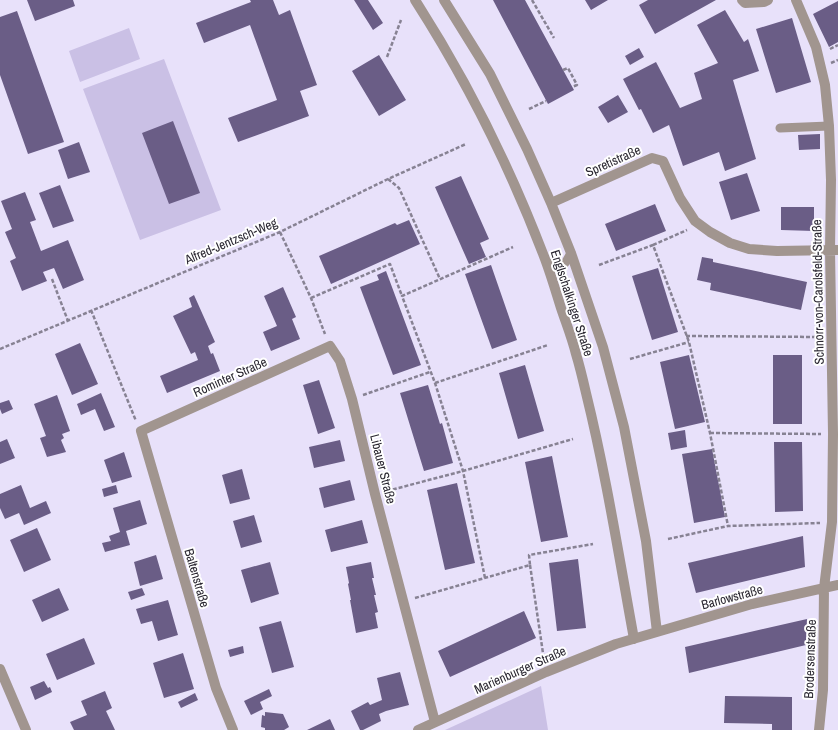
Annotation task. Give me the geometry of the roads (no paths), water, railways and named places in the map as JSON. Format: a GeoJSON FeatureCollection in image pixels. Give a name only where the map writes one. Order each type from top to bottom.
{"type":"FeatureCollection","features":[{"type":"Feature","properties":{"kind":"street","name":"Englschalkinger Straße"},"geometry":{"type":"LineString","coordinates":[[415,0],[467,88],[504,163],[546,261],[576,354],[596,432],[634,638]]}},
{"type":"Feature","properties":{"kind":"street","name":"Englschalkinger Straße"},"geometry":{"type":"LineString","coordinates":[[444,0],[490,74],[527,149],[571,253],[603,347],[624,427],[646,541],[657,632]]}},
{"type":"Feature","properties":{"kind":"street"},"geometry":{"type":"LineString","coordinates":[[744,2],[764,2],[768,0]]}},
{"type":"Feature","properties":{"kind":"street","name":"Schnorr-von-Carolsfeld-Straße"},"geometry":{"type":"LineString","coordinates":[[796,0],[816,47],[825,86],[829,126],[834,250],[832,337],[833,434],[832,522],[824,588]]}},
{"type":"Feature","properties":{"kind":"street","name":"Spretistraße"},"geometry":{"type":"LineString","coordinates":[[551,203],[652,158],[663,161],[680,198],[695,221],[710,232],[730,243],[748,249],[776,251],[834,250]]}},
{"type":"Feature","properties":{"kind":"street","name":"Libauer Straße"},"geometry":{"type":"LineString","coordinates":[[330,346],[340,361],[352,399],[375,494],[435,722]]}},
{"type":"Feature","properties":{"kind":"street","name":"Rominter Straße"},"geometry":{"type":"LineString","coordinates":[[141,431],[330,346]]}},
{"type":"Feature","properties":{"kind":"street","name":"Baltenstraße"},"geometry":{"type":"LineString","coordinates":[[141,431],[216,688],[233,730]]}},
{"type":"Feature","properties":{"kind":"street"},"geometry":{"type":"LineString","coordinates":[[832,522],[838,534]]}},
{"type":"Feature","properties":{"kind":"street","name":"Barlowstraße"},"geometry":{"type":"LineString","coordinates":[[634,638],[752,604],[838,585]]}},
{"type":"Feature","properties":{"kind":"street","name":"Brodersenstraße"},"geometry":{"type":"LineString","coordinates":[[820,730],[823,690],[824,588]]}},
{"type":"Feature","properties":{"kind":"street","name":"Marienburger Straße"},"geometry":{"type":"LineString","coordinates":[[418,730],[546,672],[634,638]]}},
{"type":"Feature","properties":{"kind":"street"},"geometry":{"type":"LineString","coordinates":[[0,670],[26,730]]}},
{"type":"Feature","properties":{"kind":"lane"},"geometry":{"type":"LineString","coordinates":[[780,128],[829,126]]}},
{"type":"Feature","properties":{"kind":"lane"},"geometry":{"type":"LineString","coordinates":[[546,261],[554,267],[562,266],[566,263],[571,253]]}}]}
